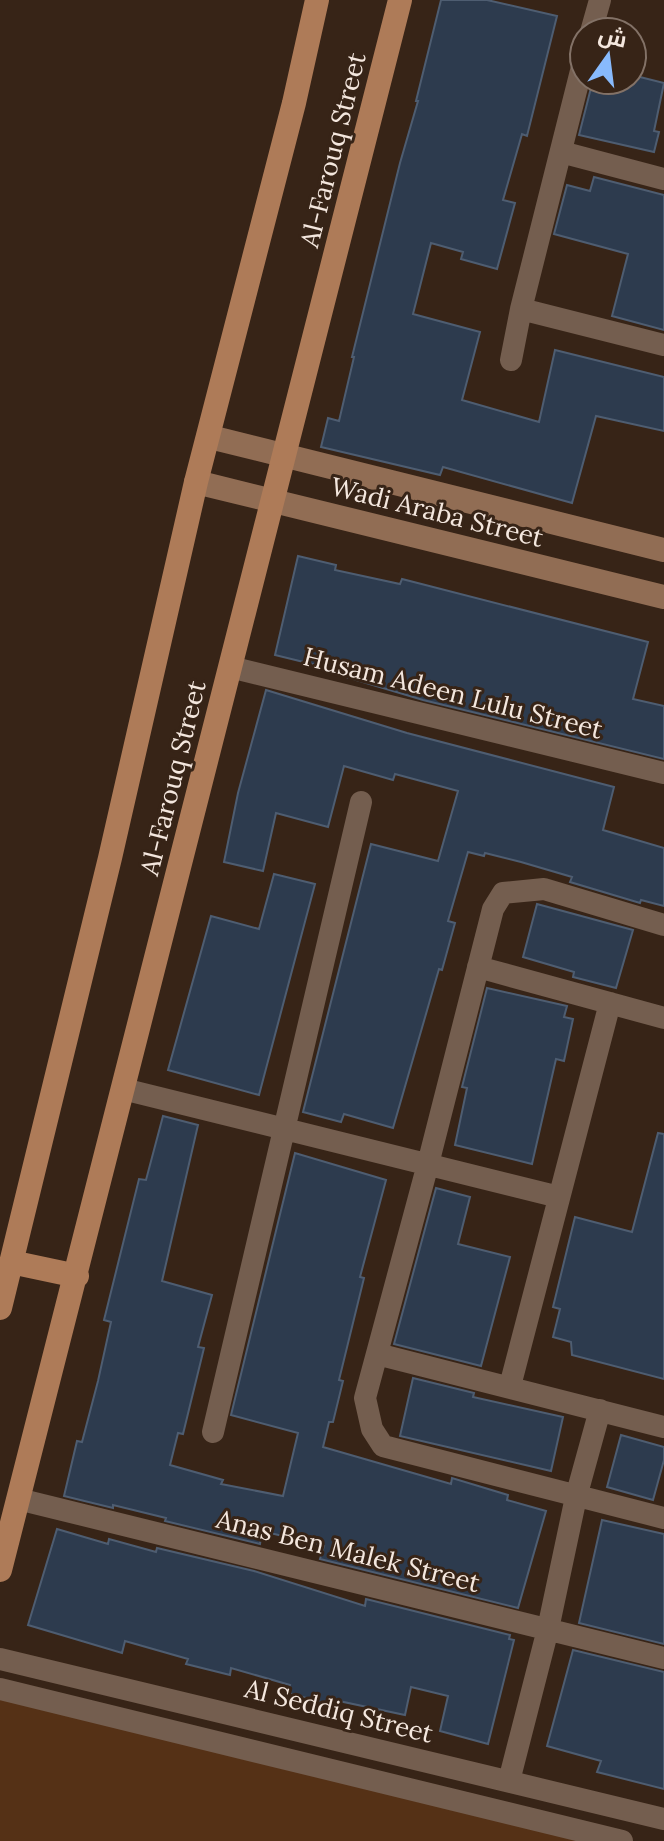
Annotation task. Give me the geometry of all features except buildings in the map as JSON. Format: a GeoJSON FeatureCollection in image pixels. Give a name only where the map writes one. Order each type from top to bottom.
{"type":"FeatureCollection","features":[{"type":"Feature","properties":{"kind":"main road","name":"Al-Farouq Street"},"geometry":{"type":"LineString","coordinates":[[0,1308],[110,858],[196,482],[210,437],[317,0]]}},
{"type":"Feature","properties":{"kind":"main road","name":"Al-Farouq Street"},"geometry":{"type":"LineString","coordinates":[[0,1570],[400,0]]}},
{"type":"Feature","properties":{"kind":"main road","name":"Wadi Araba Street"},"geometry":{"type":"LineString","coordinates":[[210,437],[664,550]]}},
{"type":"Feature","properties":{"kind":"main road","name":"Wadi Araba Street"},"geometry":{"type":"LineString","coordinates":[[196,482],[664,597]]}},
{"type":"Feature","properties":{"kind":"main road"},"geometry":{"type":"LineString","coordinates":[[11,1262],[77,1276]]}},
{"type":"Feature","properties":{"kind":"street"},"geometry":{"type":"LineString","coordinates":[[511,360],[575,96]]}},
{"type":"Feature","properties":{"kind":"street"},"geometry":{"type":"LineString","coordinates":[[561,152],[664,179]]}},
{"type":"Feature","properties":{"kind":"street"},"geometry":{"type":"LineString","coordinates":[[521,309],[664,345]]}},
{"type":"Feature","properties":{"kind":"street","name":"Husam Adeen Lulu Street"},"geometry":{"type":"LineString","coordinates":[[230,667],[664,773]]}},
{"type":"Feature","properties":{"kind":"street"},"geometry":{"type":"LineString","coordinates":[[213,1432],[361,802]]}},
{"type":"Feature","properties":{"kind":"street"},"geometry":{"type":"LineString","coordinates":[[664,925],[544,889],[503,893],[493,909],[365,1398],[372,1429],[383,1446],[664,1518]]}},
{"type":"Feature","properties":{"kind":"street"},"geometry":{"type":"LineString","coordinates":[[478,967],[664,1018]]}},
{"type":"Feature","properties":{"kind":"street"},"geometry":{"type":"LineString","coordinates":[[510,1386],[610,1003]]}},
{"type":"Feature","properties":{"kind":"street"},"geometry":{"type":"LineString","coordinates":[[123,1089],[559,1197]]}},
{"type":"Feature","properties":{"kind":"street"},"geometry":{"type":"LineString","coordinates":[[377,1354],[664,1427]]}},
{"type":"Feature","properties":{"kind":"street"},"geometry":{"type":"LineString","coordinates":[[509,1781],[548,1629],[576,1497],[600,1410]]}},
{"type":"Feature","properties":{"kind":"street","name":"Anas Ben Malek Street"},"geometry":{"type":"LineString","coordinates":[[18,1499],[664,1658]]}},
{"type":"Feature","properties":{"kind":"street","name":"Al Seddiq Street"},"geometry":{"type":"LineString","coordinates":[[0,1659],[664,1819]]}},
{"type":"Feature","properties":{"kind":"street"},"geometry":{"type":"LineString","coordinates":[[0,1689],[622,1841]]}},
{"type":"Feature","properties":{"kind":"shaded area"},"geometry":{"type":"Polygon","coordinates":[[[0,1689],[622,1841],[0,1841],[0,1689]]]}}]}
